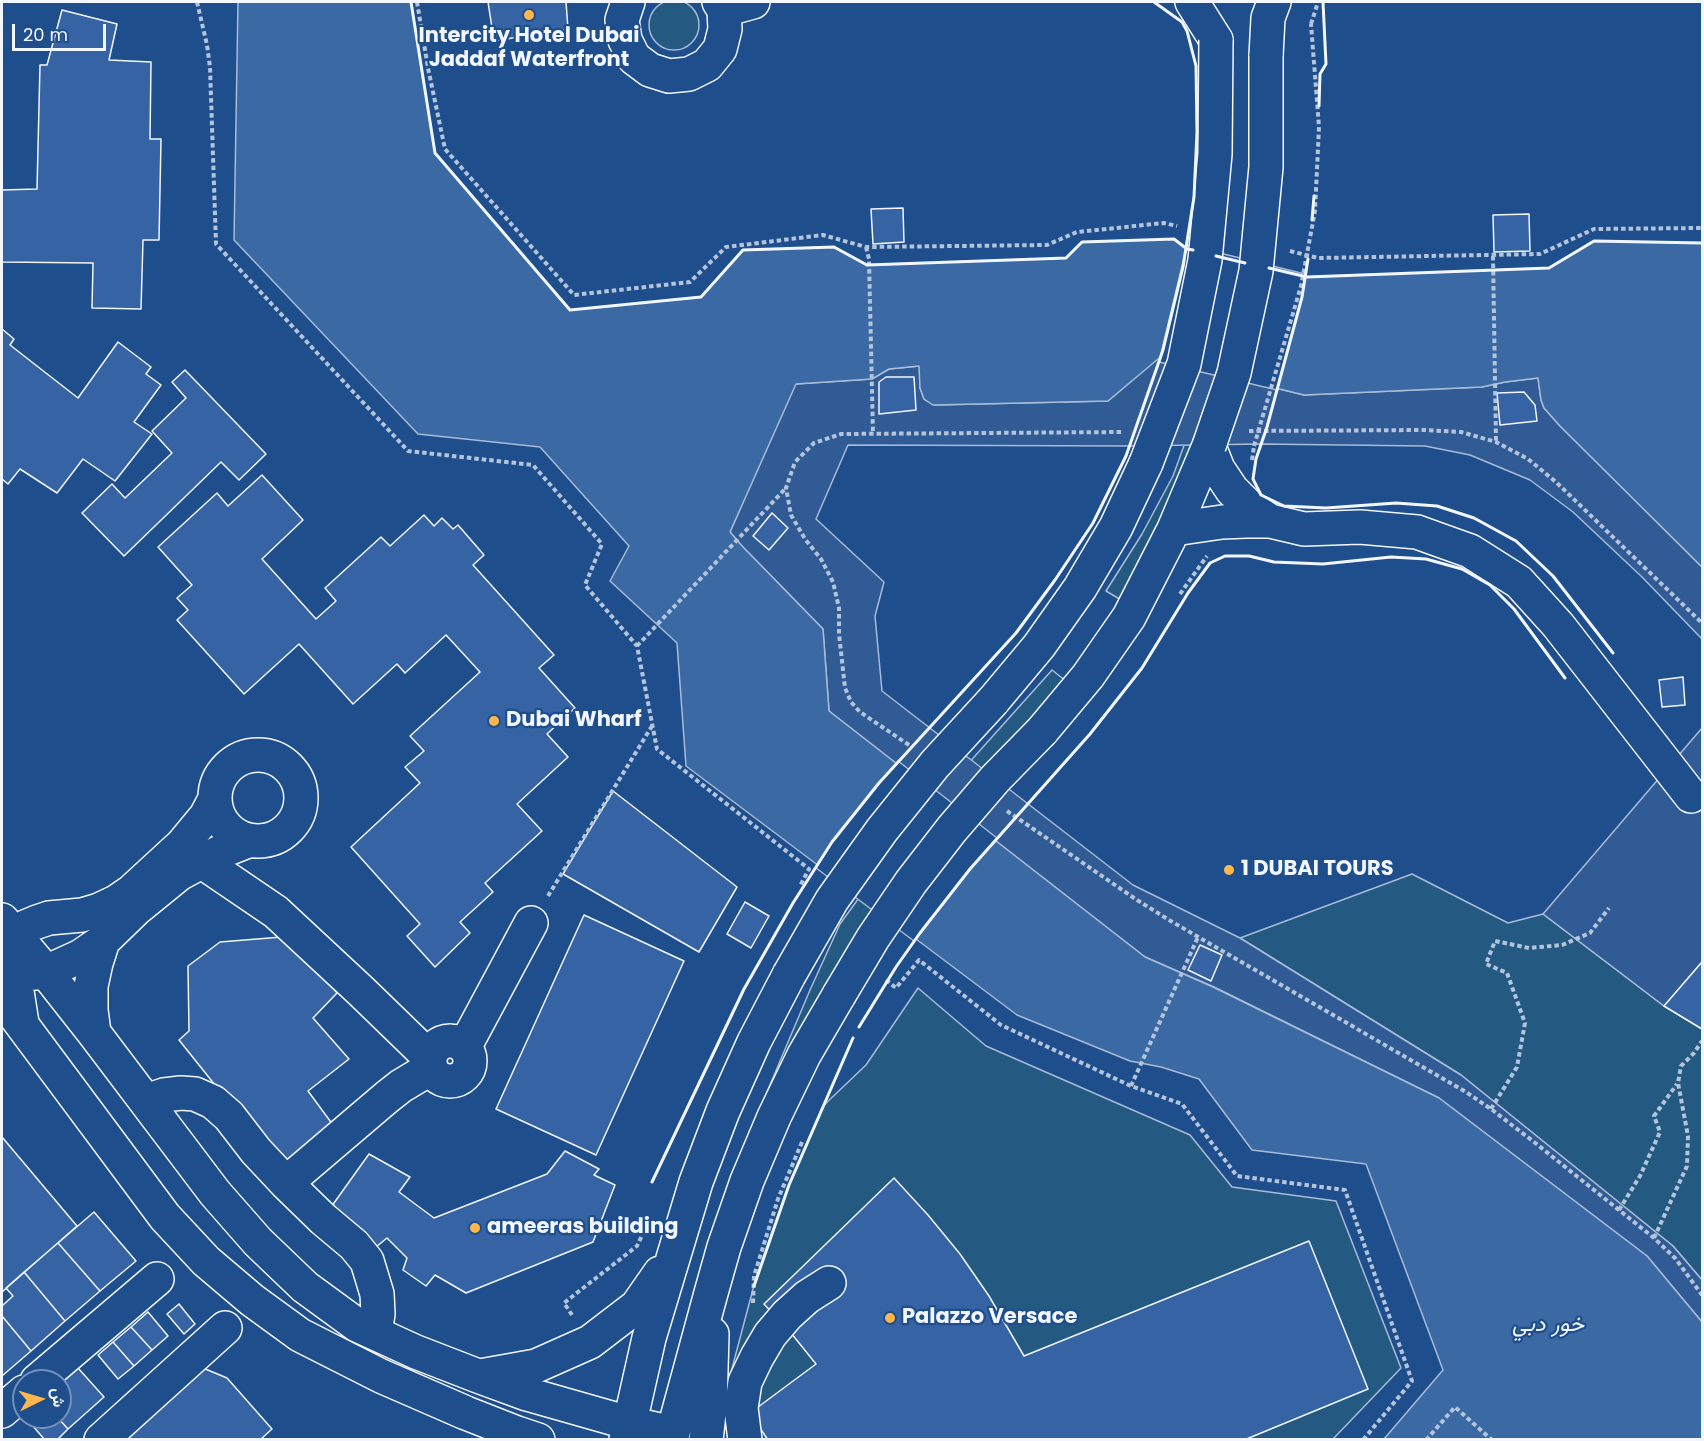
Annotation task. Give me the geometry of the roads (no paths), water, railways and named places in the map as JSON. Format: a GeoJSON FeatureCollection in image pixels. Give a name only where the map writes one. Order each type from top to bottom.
{"type":"FeatureCollection","features":[{"type":"Feature","properties":{"kind":"street"},"geometry":{"type":"LineString","coordinates":[[628,2],[622,20],[623,30],[634,58],[650,70],[669,76],[689,74],[707,64],[720,49],[732,4]]}},
{"type":"Feature","properties":{"kind":"street"},"geometry":{"type":"LineString","coordinates":[[1192,2],[1216,40]]}},
{"type":"Feature","properties":{"kind":"street"},"geometry":{"type":"LineString","coordinates":[[627,1431],[649,1338],[696,1182],[723,1111],[754,1042],[789,975],[832,900],[882,830],[935,764],[993,701],[1039,646],[1080,588],[1116,527],[1146,463],[1184,364],[1205,260],[1215,154],[1216,40],[1212,2]]}},
{"type":"Feature","properties":{"kind":"street"},"geometry":{"type":"LineString","coordinates":[[1259,2],[1266,56]]}},
{"type":"Feature","properties":{"kind":"street"},"geometry":{"type":"LineString","coordinates":[[16,979],[94,1033],[215,1193],[258,1242],[305,1287],[357,1325],[478,1377],[627,1431],[672,1436],[724,1247],[747,1181],[804,1055],[873,938],[911,882],[995,778],[1042,731],[1088,676],[1129,617],[1174,529],[1209,446],[1233,373],[1256,271],[1266,167],[1268,18],[1274,2]]}},
{"type":"Feature","properties":{"kind":"street"},"geometry":{"type":"LineString","coordinates":[[1209,446],[1218,469],[1232,490],[1270,521]]}},
{"type":"Feature","properties":{"kind":"street"},"geometry":{"type":"LineString","coordinates":[[1174,529],[1222,522],[1270,521],[1304,529],[1359,527],[1416,532],[1470,551],[1519,582],[1558,625],[1691,796]]}},
{"type":"Feature","properties":{"kind":"street"},"geometry":{"type":"LineString","coordinates":[[16,979],[76,959],[103,941],[183,865],[195,831],[215,799],[218,783],[226,769],[240,759],[255,755],[272,757],[287,765],[297,778],[302,794],[300,810],[292,825],[280,836],[264,841],[248,841],[183,865],[99,910],[81,915],[49,918],[25,927],[9,928],[12,945],[16,979],[23,1026],[165,1217],[206,1261],[252,1300],[300,1335],[381,1376],[466,1413],[538,1440]]}},
{"type":"Feature","properties":{"kind":"street"},"geometry":{"type":"LineString","coordinates":[[215,799],[224,825],[235,835],[248,841]]}},
{"type":"Feature","properties":{"kind":"street"},"geometry":{"type":"LineString","coordinates":[[183,865],[276,912],[362,992],[430,1063],[436,1076],[444,1081],[453,1082],[468,1072],[471,1063],[470,1054],[465,1046],[531,923]]}},
{"type":"Feature","properties":{"kind":"street"},"geometry":{"type":"LineString","coordinates":[[94,1033],[91,986],[103,941]]}},
{"type":"Feature","properties":{"kind":"street"},"geometry":{"type":"LineString","coordinates":[[286,1183],[430,1063]]}},
{"type":"Feature","properties":{"kind":"street"},"geometry":{"type":"LineString","coordinates":[[147,1101],[164,1095],[195,1094],[213,1102],[229,1116],[256,1151],[286,1183],[354,1245],[367,1261],[377,1294],[378,1314],[375,1333]]}},
{"type":"Feature","properties":{"kind":"street"},"geometry":{"type":"LineString","coordinates":[[478,1377],[536,1366],[590,1342],[638,1306],[673,1254]]}},
{"type":"Feature","properties":{"kind":"street"},"geometry":{"type":"LineString","coordinates":[[51,1369],[157,1279]]}},
{"type":"Feature","properties":{"kind":"street"},"geometry":{"type":"LineString","coordinates":[[745,1440],[742,1399],[745,1382],[757,1357],[770,1335],[787,1315],[807,1297],[829,1283]]}},
{"type":"Feature","properties":{"kind":"street"},"geometry":{"type":"LineString","coordinates":[[706,1440],[712,1368],[711,1293]]}},
{"type":"Feature","properties":{"kind":"street"},"geometry":{"type":"LineString","coordinates":[[100,1440],[225,1328]]}},
{"type":"Feature","properties":{"kind":"street"},"geometry":{"type":"LineString","coordinates":[[466,1413],[503,1440]]}},
{"type":"Feature","properties":{"kind":"water","name":"خور دبي"},"geometry":{"type":"Polygon","coordinates":[[[238,2],[411,2],[435,153],[570,310],[701,297],[743,250],[834,247],[867,265],[1066,258],[1082,242],[1174,239],[1187,249],[1307,277],[1549,268],[1594,241],[1702,243],[1702,567],[1544,408],[1538,378],[1482,387],[1304,395],[1158,359],[1108,401],[933,405],[924,399],[920,388],[919,366],[889,369],[872,379],[796,384],[730,532],[823,629],[829,711],[1145,957],[1213,987],[1439,1098],[1647,1256],[1702,1322],[1702,1439],[1384,1439],[1443,1370],[1366,1164],[1252,1150],[1199,1079],[1161,1067],[1130,1061],[1017,1015],[686,766],[677,643],[610,581],[629,546],[540,447],[418,434],[234,240],[238,2]]]}},
{"type":"Feature","properties":{"kind":"place","name":"Intercity Hotel Dubai Jaddaf Waterfront"},"geometry":{"type":"Point","coordinates":[529,15]}},
{"type":"Feature","properties":{"kind":"place","name":"Dubai Wharf"},"geometry":{"type":"Point","coordinates":[494,721]}},
{"type":"Feature","properties":{"kind":"place","name":"1 DUBAI TOURS"},"geometry":{"type":"Point","coordinates":[1229,870]}},
{"type":"Feature","properties":{"kind":"place","name":"ameeras building"},"geometry":{"type":"Point","coordinates":[475,1228]}},
{"type":"Feature","properties":{"kind":"place","name":"Palazzo Versace"},"geometry":{"type":"Point","coordinates":[890,1318]}}]}
